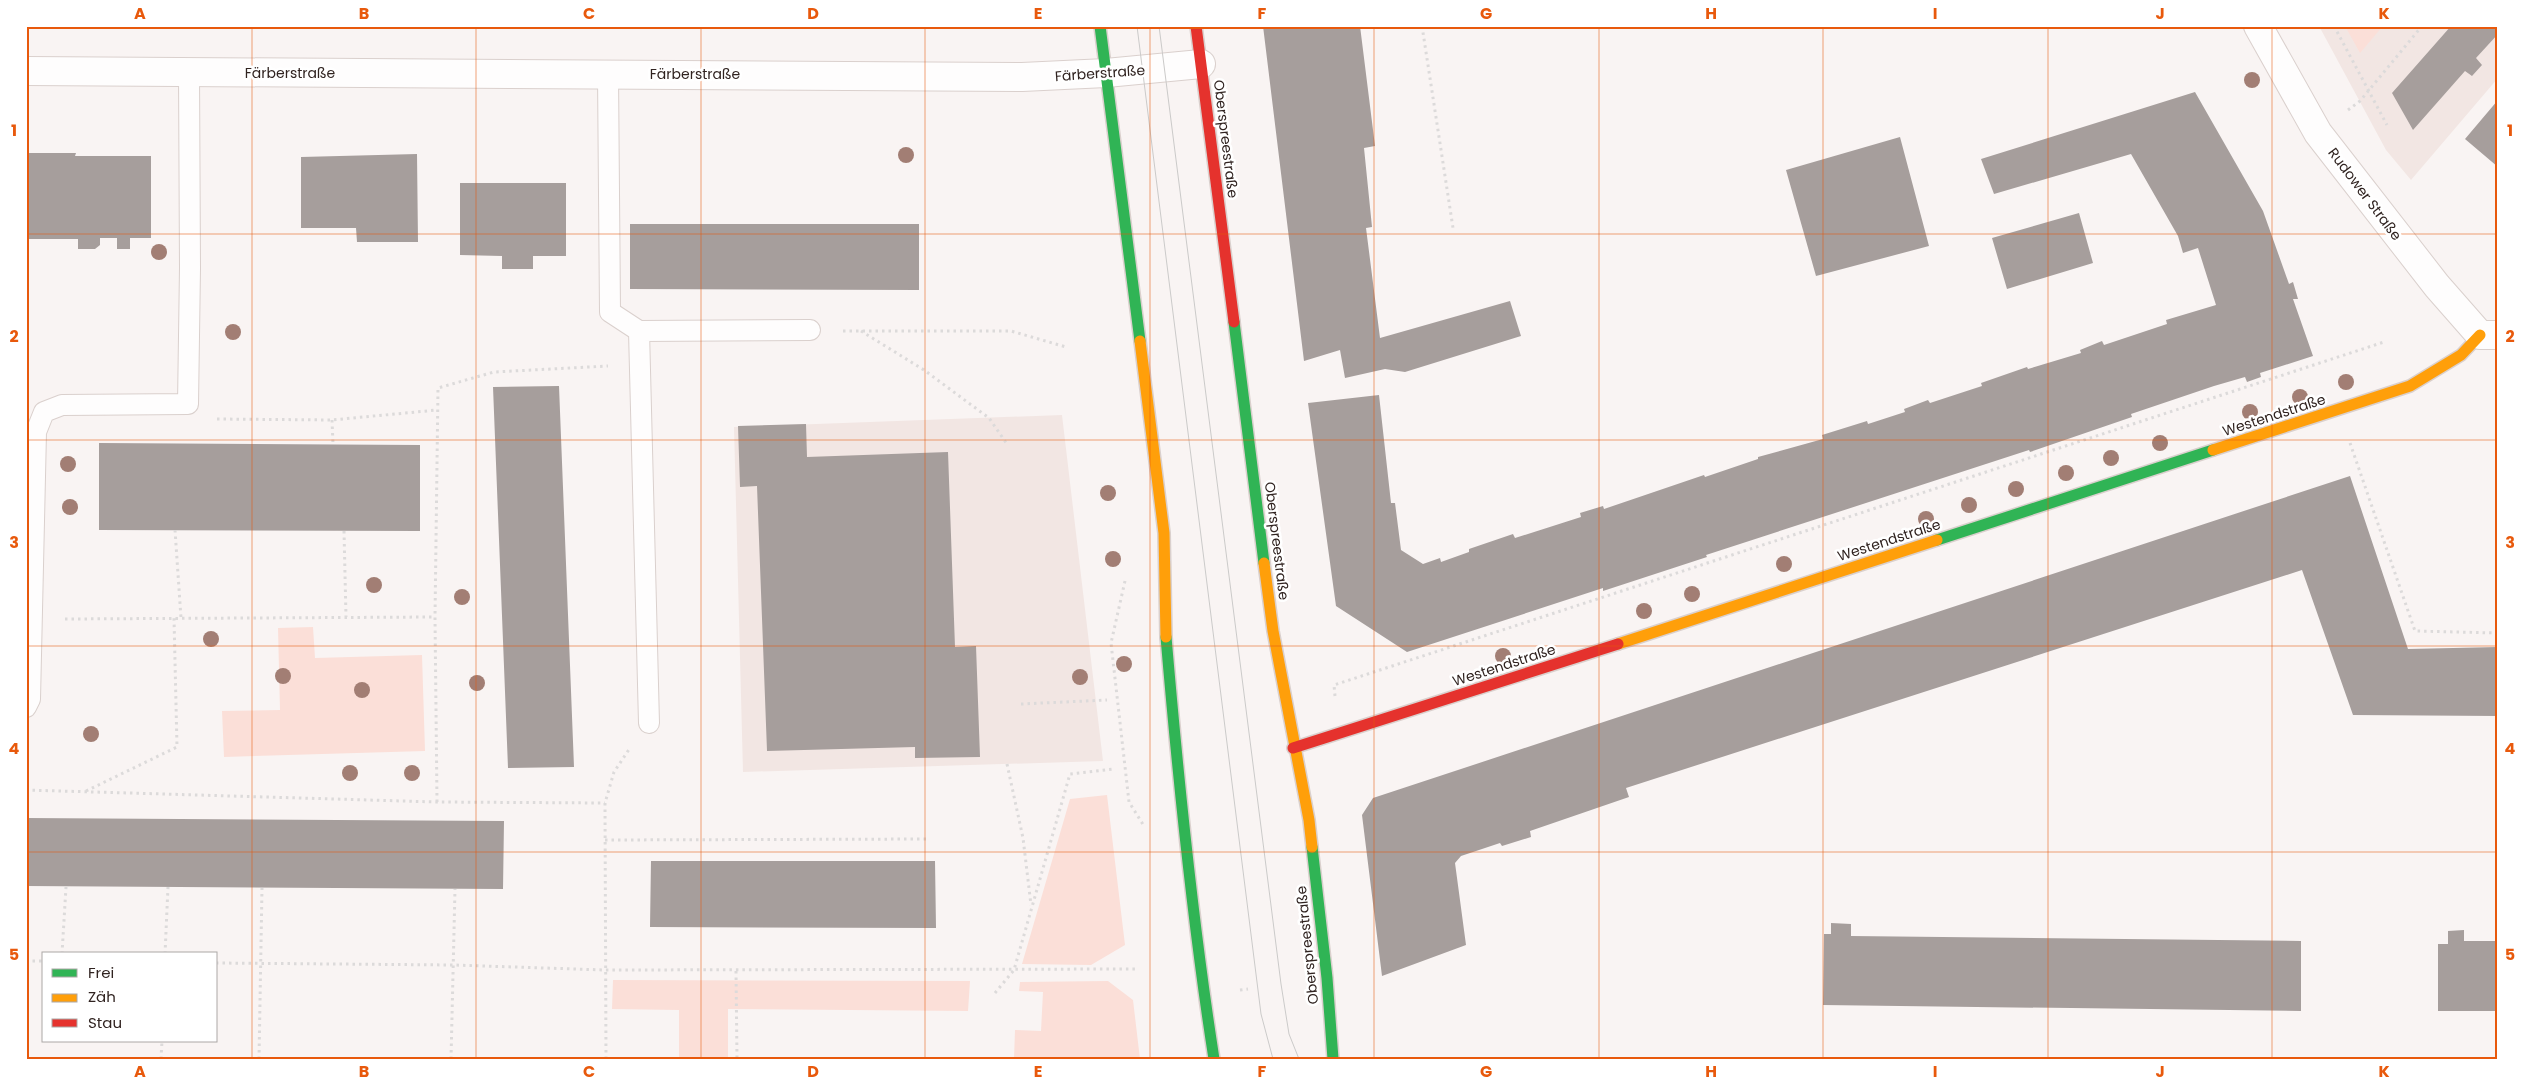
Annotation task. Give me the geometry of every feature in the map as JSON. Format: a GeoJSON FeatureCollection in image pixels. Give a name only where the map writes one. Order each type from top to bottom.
{"type":"FeatureCollection","features":[{"type":"Feature","properties":{"kind":"main road"},"geometry":{"type":"LineString","coordinates":[[1100,26],[1164,533],[1165,626],[1180,801],[1200,969],[1214,1059]]}},
{"type":"Feature","properties":{"kind":"main road","name":"Oberspreestraße"},"geometry":{"type":"LineString","coordinates":[[1196,26],[1273,631],[1309,820],[1327,978],[1333,1059]]}},
{"type":"Feature","properties":{"kind":"main road","name":"Westendstraße"},"geometry":{"type":"LineString","coordinates":[[1294,748],[2410,386],[2461,355],[2489,335]]}},
{"type":"Feature","properties":{"kind":"street","name":"Rudower Straße"},"geometry":{"type":"LineString","coordinates":[[2258,26],[2318,134],[2424,271],[2489,335]]}},
{"type":"Feature","properties":{"kind":"street","name":"Färberstraße"},"geometry":{"type":"LineString","coordinates":[[26,71],[1027,77],[1106,73],[1201,64]]}},
{"type":"Feature","properties":{"kind":"lane"},"geometry":{"type":"LineString","coordinates":[[26,707],[30,699],[36,432],[44,412],[62,405],[188,404],[190,268],[189,73]]}},
{"type":"Feature","properties":{"kind":"lane"},"geometry":{"type":"LineString","coordinates":[[608,74],[610,312],[639,331],[810,330]]}},
{"type":"Feature","properties":{"kind":"lane"},"geometry":{"type":"LineString","coordinates":[[639,331],[649,723]]}},
{"type":"Feature","properties":{"kind":"path"},"geometry":{"type":"LineString","coordinates":[[1422,26],[1453,228]]}},
{"type":"Feature","properties":{"kind":"path"},"geometry":{"type":"LineString","coordinates":[[2334,26],[2386,125]]}},
{"type":"Feature","properties":{"kind":"path"},"geometry":{"type":"LineString","coordinates":[[2360,101],[2422,26]]}},
{"type":"Feature","properties":{"kind":"path"},"geometry":{"type":"LineString","coordinates":[[810,330],[1010,331],[1066,347]]}},
{"type":"Feature","properties":{"kind":"path"},"geometry":{"type":"LineString","coordinates":[[437,802],[435,617],[438,388],[494,372],[609,366],[639,331]]}},
{"type":"Feature","properties":{"kind":"path"},"geometry":{"type":"LineString","coordinates":[[861,331],[924,370],[989,418],[1007,444]]}},
{"type":"Feature","properties":{"kind":"path"},"geometry":{"type":"LineString","coordinates":[[1334,685],[2384,342]]}},
{"type":"Feature","properties":{"kind":"path"},"geometry":{"type":"LineString","coordinates":[[188,404],[188,419],[332,420],[437,410]]}},
{"type":"Feature","properties":{"kind":"path"},"geometry":{"type":"LineString","coordinates":[[2338,410],[2415,631],[2498,633]]}},
{"type":"Feature","properties":{"kind":"path"},"geometry":{"type":"LineString","coordinates":[[332,420],[332,444]]}},
{"type":"Feature","properties":{"kind":"path"},"geometry":{"type":"LineString","coordinates":[[175,530],[181,618]]}},
{"type":"Feature","properties":{"kind":"path"},"geometry":{"type":"LineString","coordinates":[[344,531],[346,617]]}},
{"type":"Feature","properties":{"kind":"path"},"geometry":{"type":"LineString","coordinates":[[1126,576],[1111,643],[1130,802],[1145,829]]}},
{"type":"Feature","properties":{"kind":"path"},"geometry":{"type":"LineString","coordinates":[[32,619],[435,617]]}},
{"type":"Feature","properties":{"kind":"path"},"geometry":{"type":"LineString","coordinates":[[86,791],[178,747],[174,618]]}},
{"type":"Feature","properties":{"kind":"path"},"geometry":{"type":"LineString","coordinates":[[1021,704],[1107,700]]}},
{"type":"Feature","properties":{"kind":"path"},"geometry":{"type":"LineString","coordinates":[[606,1059],[605,803],[614,772],[649,723]]}},
{"type":"Feature","properties":{"kind":"path"},"geometry":{"type":"LineString","coordinates":[[1007,764],[1023,838],[1032,908]]}},
{"type":"Feature","properties":{"kind":"path"},"geometry":{"type":"LineString","coordinates":[[995,992],[1014,970],[1070,774],[1114,769]]}},
{"type":"Feature","properties":{"kind":"path"},"geometry":{"type":"LineString","coordinates":[[26,790],[437,802],[605,803]]}},
{"type":"Feature","properties":{"kind":"path"},"geometry":{"type":"LineString","coordinates":[[605,840],[930,839]]}},
{"type":"Feature","properties":{"kind":"path"},"geometry":{"type":"LineString","coordinates":[[62,952],[66,887]]}},
{"type":"Feature","properties":{"kind":"path"},"geometry":{"type":"LineString","coordinates":[[165,952],[168,888]]}},
{"type":"Feature","properties":{"kind":"path"},"geometry":{"type":"LineString","coordinates":[[259,1059],[262,888]]}},
{"type":"Feature","properties":{"kind":"path"},"geometry":{"type":"LineString","coordinates":[[451,1059],[455,889]]}},
{"type":"Feature","properties":{"kind":"path"},"geometry":{"type":"LineString","coordinates":[[26,961],[42,961]]}},
{"type":"Feature","properties":{"kind":"path"},"geometry":{"type":"LineString","coordinates":[[218,963],[261,965],[453,965],[605,970],[736,971],[1138,968]]}},
{"type":"Feature","properties":{"kind":"path"},"geometry":{"type":"LineString","coordinates":[[736,971],[737,1059]]}},
{"type":"Feature","properties":{"kind":"path"},"geometry":{"type":"LineString","coordinates":[[161,1059],[162,1042]]}},
{"type":"Feature","properties":{"kind":"shaded area"},"geometry":{"type":"Polygon","coordinates":[[[2319,26],[2498,26],[2498,78],[2411,180],[2386,150],[2319,26]]]}},
{"type":"Feature","properties":{"kind":"shaded area"},"geometry":{"type":"Polygon","coordinates":[[[2345,26],[2383,26],[2360,53],[2345,26]]]}},
{"type":"Feature","properties":{"kind":"shaded area"},"geometry":{"type":"Polygon","coordinates":[[[1062,415],[1103,761],[743,772],[734,427],[1062,415]]]}},
{"type":"Feature","properties":{"kind":"shaded area"},"geometry":{"type":"Polygon","coordinates":[[[313,627],[315,658],[422,655],[425,751],[224,757],[222,711],[280,710],[278,628],[313,627]]]}},
{"type":"Feature","properties":{"kind":"shaded area"},"geometry":{"type":"Polygon","coordinates":[[[1107,795],[1125,945],[1091,965],[1022,964],[1070,799],[1107,795]]]}},
{"type":"Feature","properties":{"kind":"shaded area"},"geometry":{"type":"Polygon","coordinates":[[[613,980],[970,981],[968,1011],[728,1009],[728,1059],[679,1059],[679,1010],[612,1009],[613,980]]]}},
{"type":"Feature","properties":{"kind":"shaded area"},"geometry":{"type":"Polygon","coordinates":[[[1108,981],[1133,1000],[1140,1059],[1014,1059],[1015,1030],[1041,1031],[1043,992],[1019,991],[1020,982],[1108,981]]]}},
{"type":"Feature","properties":{"kind":"building"},"geometry":{"type":"Polygon","coordinates":[[[1263,26],[1360,26],[1375,146],[1364,148],[1372,227],[1366,228],[1380,338],[1510,301],[1521,336],[1405,372],[1385,369],[1345,378],[1340,350],[1304,361],[1263,26]]]}},
{"type":"Feature","properties":{"kind":"building"},"geometry":{"type":"Polygon","coordinates":[[[2451,26],[2498,26],[2498,34],[2476,58],[2482,65],[2472,76],[2465,71],[2413,130],[2392,93],[2451,26]]]}},
{"type":"Feature","properties":{"kind":"building"},"geometry":{"type":"Polygon","coordinates":[[[2195,92],[2263,211],[2289,284],[2293,282],[2298,299],[2293,299],[2313,356],[2260,373],[2261,377],[2247,382],[2245,377],[2214,386],[2131,414],[2132,417],[2030,452],[2029,450],[1706,555],[1707,557],[1603,591],[1603,588],[1407,652],[1336,606],[1308,403],[1379,395],[1391,503],[1395,503],[1401,550],[1423,564],[1440,558],[1441,562],[1469,552],[1469,549],[1513,534],[1515,538],[1581,517],[1580,513],[1603,506],[1604,509],[1704,475],[1705,477],[1758,459],[1758,457],[1823,439],[1822,435],[1867,421],[1868,424],[1905,412],[1904,409],[1928,400],[1930,403],[1982,386],[1981,383],[2027,367],[2028,369],[2081,353],[2080,350],[2102,341],[2104,345],[2167,324],[2166,320],[2216,305],[2198,248],[2183,253],[2178,236],[2131,154],[1994,194],[1981,159],[2195,92]]]}},
{"type":"Feature","properties":{"kind":"building"},"geometry":{"type":"Polygon","coordinates":[[[2498,100],[2498,167],[2465,139],[2498,100]]]}},
{"type":"Feature","properties":{"kind":"building"},"geometry":{"type":"Polygon","coordinates":[[[1900,137],[1929,246],[1816,276],[1786,170],[1900,137]]]}},
{"type":"Feature","properties":{"kind":"building"},"geometry":{"type":"Polygon","coordinates":[[[26,153],[76,153],[75,156],[151,156],[151,238],[130,238],[130,249],[117,249],[117,238],[100,238],[100,245],[95,249],[78,249],[78,239],[26,239],[26,153]]]}},
{"type":"Feature","properties":{"kind":"building"},"geometry":{"type":"Polygon","coordinates":[[[417,154],[418,242],[357,242],[356,228],[301,228],[301,157],[417,154]]]}},
{"type":"Feature","properties":{"kind":"building"},"geometry":{"type":"Polygon","coordinates":[[[460,183],[566,183],[566,256],[533,256],[533,269],[502,269],[502,256],[460,255],[460,183]]]}},
{"type":"Feature","properties":{"kind":"building"},"geometry":{"type":"Polygon","coordinates":[[[2079,213],[2093,263],[2007,289],[1992,238],[2079,213]]]}},
{"type":"Feature","properties":{"kind":"building"},"geometry":{"type":"Polygon","coordinates":[[[630,224],[919,224],[919,290],[630,289],[630,224]]]}},
{"type":"Feature","properties":{"kind":"building"},"geometry":{"type":"Polygon","coordinates":[[[559,386],[574,767],[508,768],[493,387],[559,386]]]}},
{"type":"Feature","properties":{"kind":"building"},"geometry":{"type":"Polygon","coordinates":[[[806,424],[807,457],[948,452],[955,647],[976,646],[980,757],[915,758],[915,747],[767,751],[757,486],[740,487],[738,426],[806,424]]]}},
{"type":"Feature","properties":{"kind":"building"},"geometry":{"type":"Polygon","coordinates":[[[99,443],[420,445],[420,531],[99,530],[99,443]]]}},
{"type":"Feature","properties":{"kind":"building"},"geometry":{"type":"Polygon","coordinates":[[[2350,476],[2408,649],[2498,647],[2498,716],[2353,715],[2302,570],[1626,788],[1629,797],[1530,831],[1531,837],[1502,846],[1500,843],[1461,856],[1455,863],[1466,945],[1382,976],[1362,815],[1373,798],[2350,476]]]}},
{"type":"Feature","properties":{"kind":"building"},"geometry":{"type":"Polygon","coordinates":[[[26,818],[504,821],[503,889],[26,886],[26,818]]]}},
{"type":"Feature","properties":{"kind":"building"},"geometry":{"type":"Polygon","coordinates":[[[651,861],[935,861],[936,928],[650,927],[651,861]]]}},
{"type":"Feature","properties":{"kind":"building"},"geometry":{"type":"Polygon","coordinates":[[[1831,923],[1851,924],[1851,936],[2301,941],[2301,1011],[1823,1005],[1824,934],[1831,934],[1831,923]]]}},
{"type":"Feature","properties":{"kind":"building"},"geometry":{"type":"Polygon","coordinates":[[[2464,930],[2464,941],[2498,941],[2498,1011],[2438,1011],[2438,944],[2448,944],[2448,931],[2464,930]]]}},
{"type":"Feature","properties":{"kind":"tram line"},"geometry":{"type":"LineString","coordinates":[[1137,26],[1261,1014],[1273,1059]]}},
{"type":"Feature","properties":{"kind":"tram line"},"geometry":{"type":"LineString","coordinates":[[1159,26],[1281,984],[1289,1034],[1299,1059]]}},
{"type":"Feature","properties":{"kind":"traffic: fast"},"geometry":{"type":"LineString","coordinates":[[1100,26],[1140,341]]}},
{"type":"Feature","properties":{"kind":"traffic: fast"},"geometry":{"type":"LineString","coordinates":[[1234,322],[1264,563]]}},
{"type":"Feature","properties":{"kind":"traffic: fast"},"geometry":{"type":"LineString","coordinates":[[1937,540],[2213,450]]}},
{"type":"Feature","properties":{"kind":"traffic: fast"},"geometry":{"type":"LineString","coordinates":[[1166,637],[1186,848],[1214,1059]]}},
{"type":"Feature","properties":{"kind":"traffic: fast"},"geometry":{"type":"LineString","coordinates":[[1312,847],[1327,978],[1333,1059]]}},
{"type":"Feature","properties":{"kind":"traffic: slow"},"geometry":{"type":"LineString","coordinates":[[2213,450],[2410,386],[2461,355],[2480,335]]}},
{"type":"Feature","properties":{"kind":"traffic: slow"},"geometry":{"type":"LineString","coordinates":[[1140,341],[1164,533],[1166,637]]}},
{"type":"Feature","properties":{"kind":"traffic: slow"},"geometry":{"type":"LineString","coordinates":[[1618,644],[1937,540]]}},
{"type":"Feature","properties":{"kind":"traffic: slow"},"geometry":{"type":"LineString","coordinates":[[1264,563],[1273,631],[1309,820],[1312,847]]}},
{"type":"Feature","properties":{"kind":"traffic: jam"},"geometry":{"type":"LineString","coordinates":[[1196,26],[1234,322]]}},
{"type":"Feature","properties":{"kind":"traffic: jam"},"geometry":{"type":"LineString","coordinates":[[1293,748],[1618,644]]}}]}
